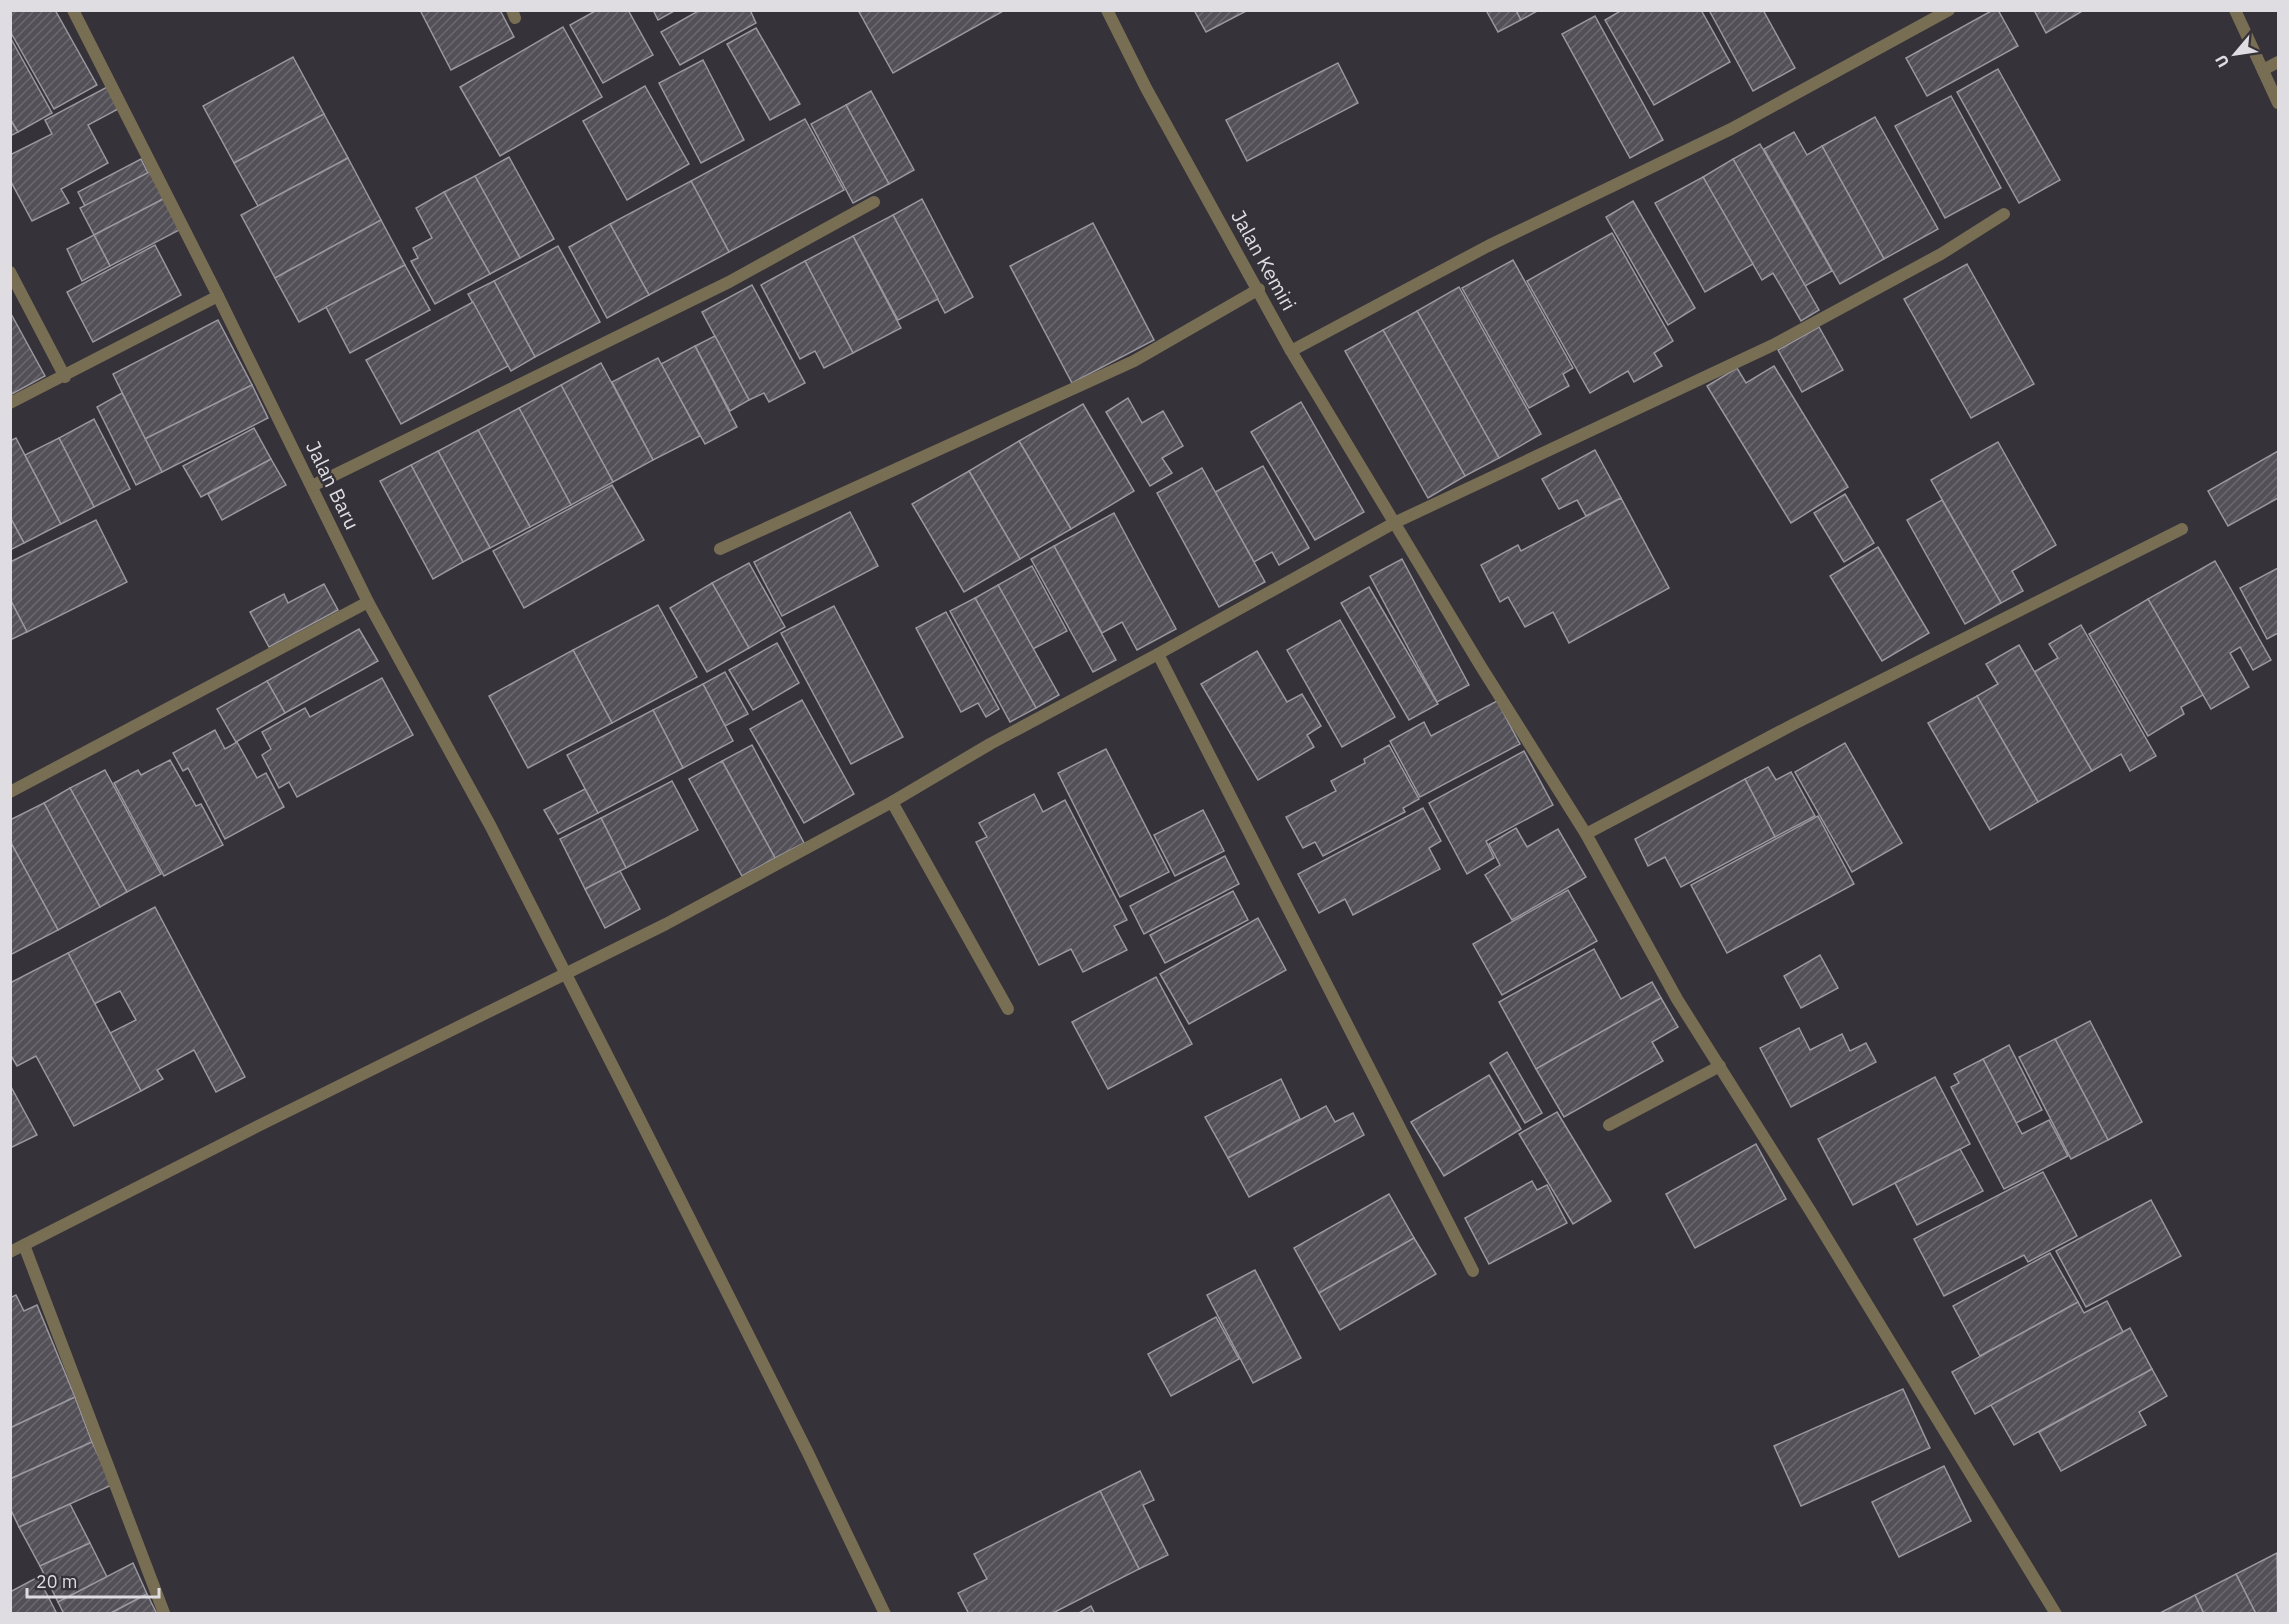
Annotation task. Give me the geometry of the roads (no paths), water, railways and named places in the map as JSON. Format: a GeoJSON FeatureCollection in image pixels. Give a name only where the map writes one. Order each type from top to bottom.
{"type":"FeatureCollection","features":[{"type":"Feature","properties":{"kind":"street","name":"Jalan Baru"},"geometry":{"type":"LineString","coordinates":[[73,10],[218,296],[368,602],[490,825],[565,972],[808,1453],[885,1614]]}},
{"type":"Feature","properties":{"kind":"street","name":"Jalan Kemiri"},"geometry":{"type":"LineString","coordinates":[[1107,10],[1146,88],[1259,289],[1291,351],[1586,834],[1677,999],[2056,1614]]}},
{"type":"Feature","properties":{"kind":"street"},"geometry":{"type":"LineString","coordinates":[[1291,351],[1488,246],[1731,129],[1949,10]]}},
{"type":"Feature","properties":{"kind":"street"},"geometry":{"type":"LineString","coordinates":[[2235,10],[2263,70],[2276,90],[2278,103]]}},
{"type":"Feature","properties":{"kind":"street"},"geometry":{"type":"LineString","coordinates":[[2263,70],[2278,62]]}},
{"type":"Feature","properties":{"kind":"street"},"geometry":{"type":"LineString","coordinates":[[312,486],[729,282],[874,202]]}},
{"type":"Feature","properties":{"kind":"street"},"geometry":{"type":"LineString","coordinates":[[10,1252],[565,972],[666,924],[892,802],[990,744],[1394,523],[1773,345],[1941,254],[2004,214]]}},
{"type":"Feature","properties":{"kind":"street"},"geometry":{"type":"LineString","coordinates":[[10,272],[65,377]]}},
{"type":"Feature","properties":{"kind":"street"},"geometry":{"type":"LineString","coordinates":[[720,549],[1134,361],[1259,289]]}},
{"type":"Feature","properties":{"kind":"street"},"geometry":{"type":"LineString","coordinates":[[10,403],[65,377],[218,296]]}},
{"type":"Feature","properties":{"kind":"street"},"geometry":{"type":"LineString","coordinates":[[1586,834],[1804,719],[2182,529]]}},
{"type":"Feature","properties":{"kind":"street"},"geometry":{"type":"LineString","coordinates":[[10,792],[368,602]]}},
{"type":"Feature","properties":{"kind":"street"},"geometry":{"type":"LineString","coordinates":[[1158,654],[1473,1270]]}},
{"type":"Feature","properties":{"kind":"street"},"geometry":{"type":"LineString","coordinates":[[892,802],[1008,1009]]}},
{"type":"Feature","properties":{"kind":"street"},"geometry":{"type":"LineString","coordinates":[[1609,1125],[1720,1066]]}},
{"type":"Feature","properties":{"kind":"street"},"geometry":{"type":"LineString","coordinates":[[24,1245],[164,1612]]}}]}
